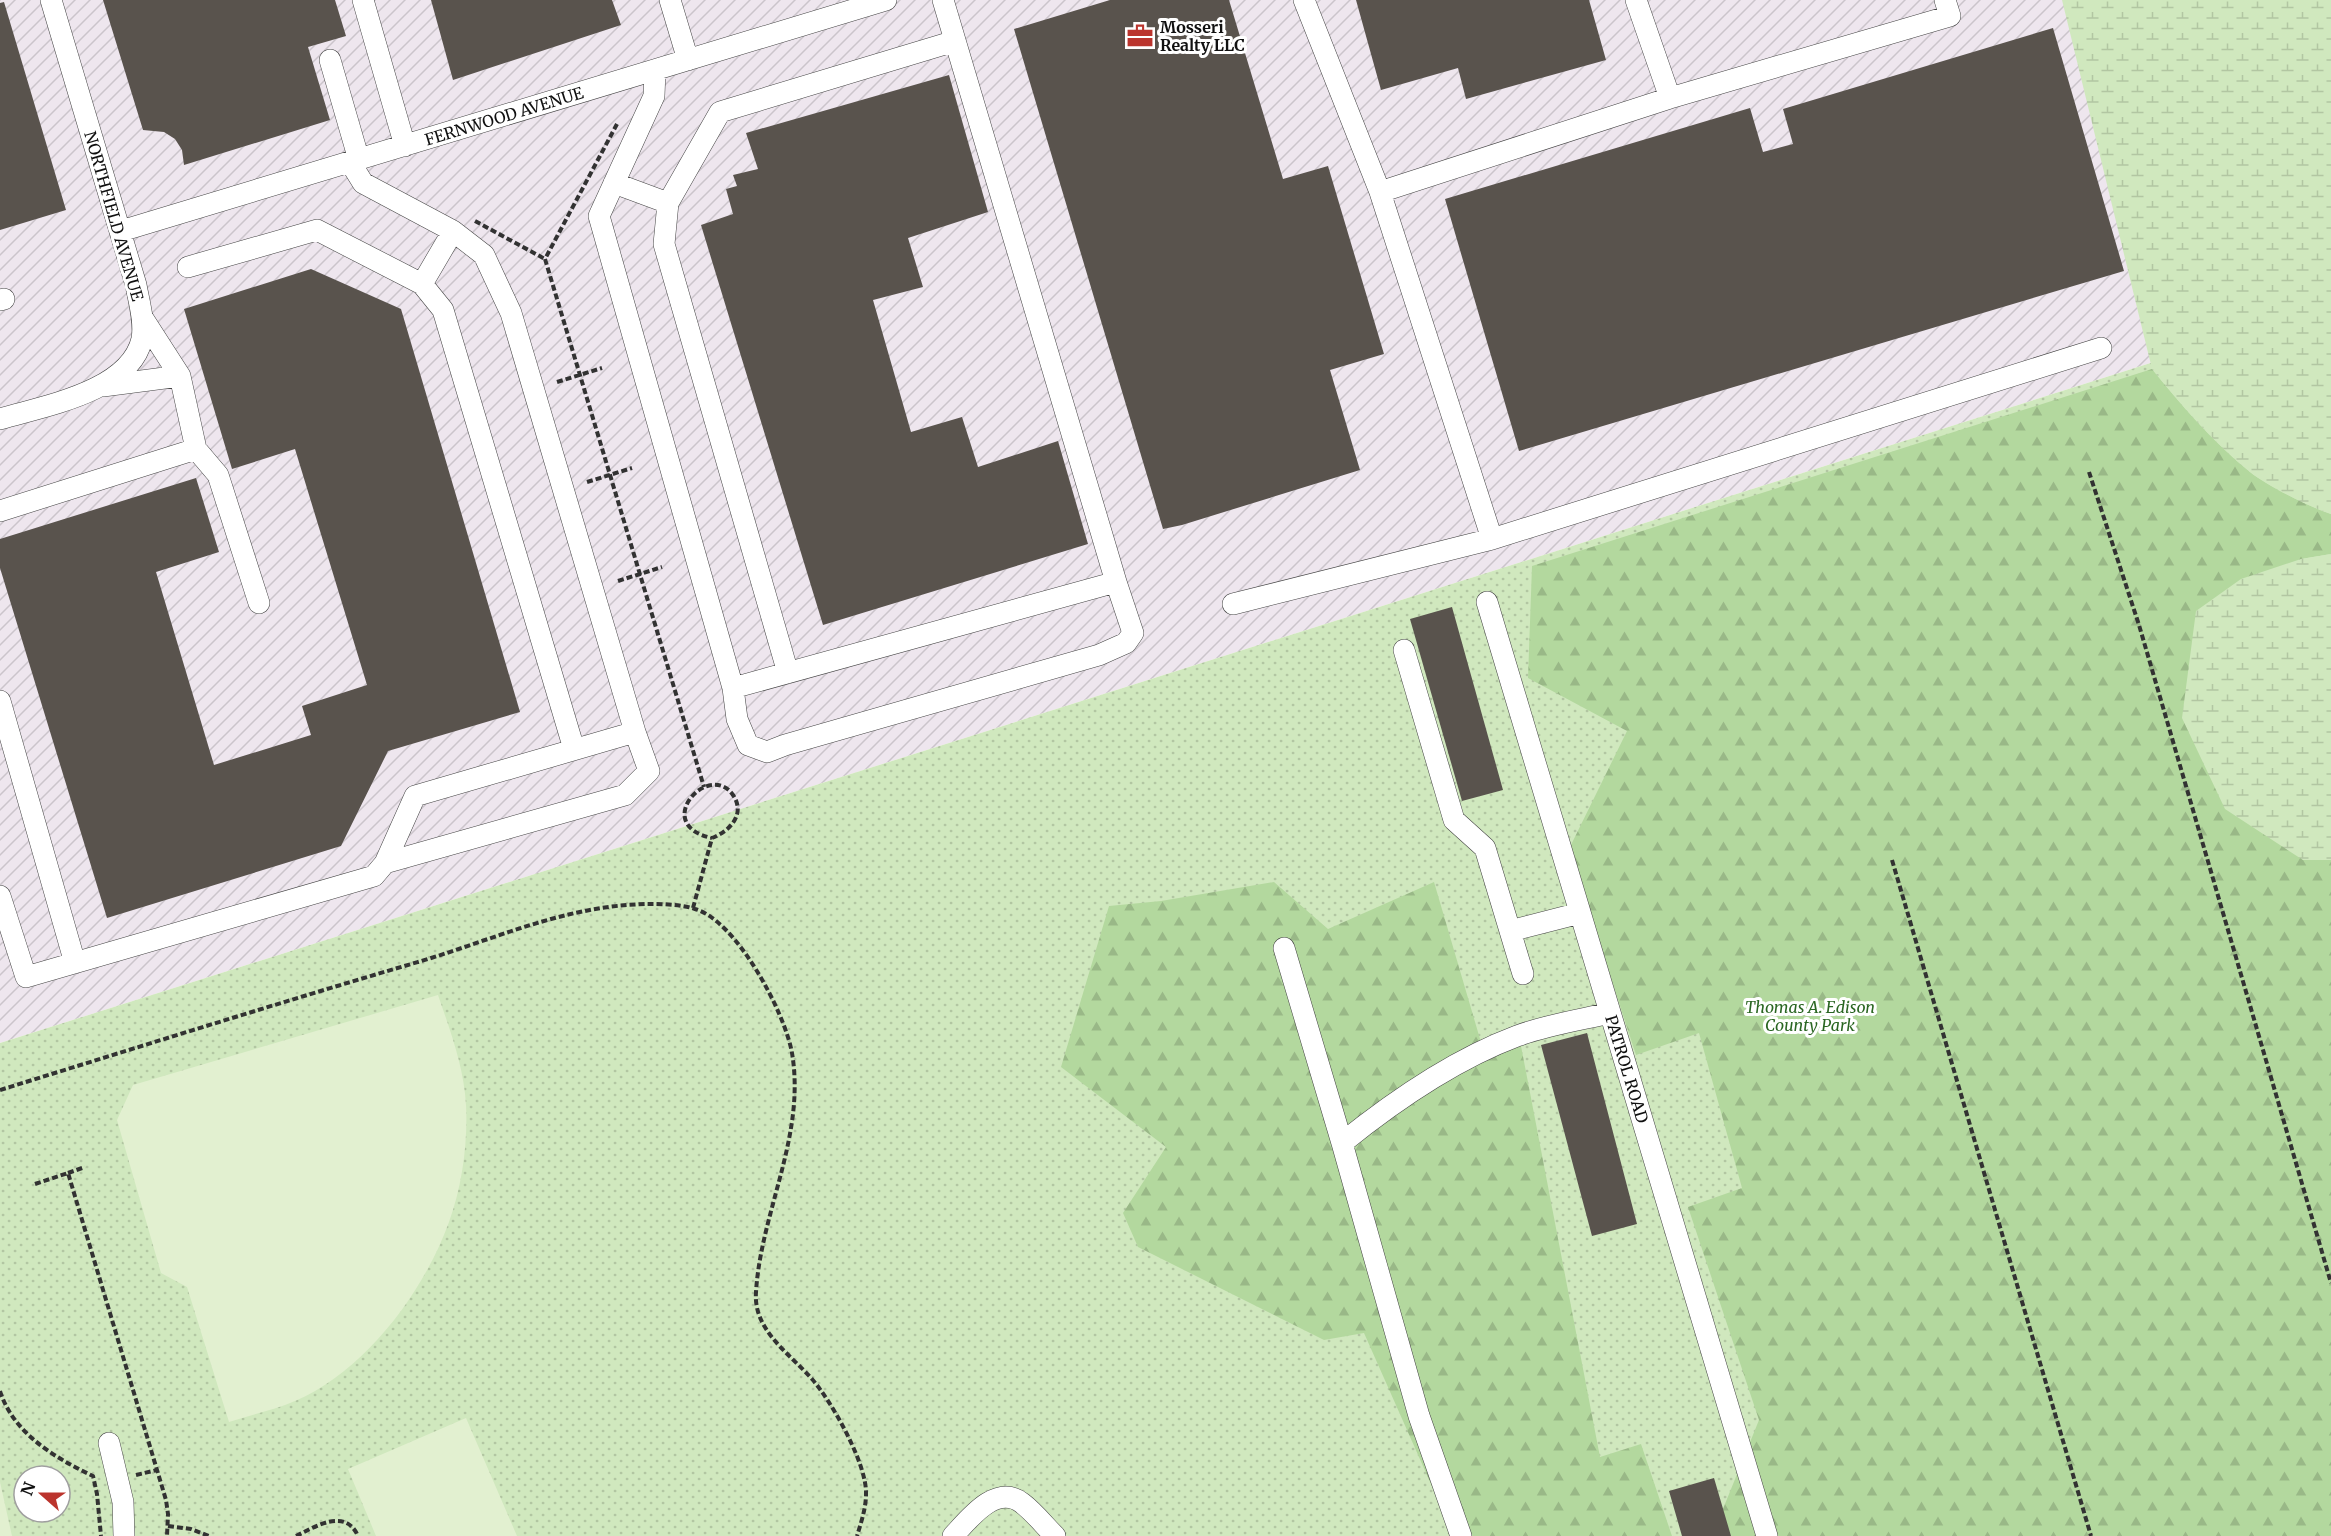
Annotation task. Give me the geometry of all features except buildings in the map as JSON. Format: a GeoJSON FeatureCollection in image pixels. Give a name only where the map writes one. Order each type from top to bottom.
{"type":"FeatureCollection","features":[{"type":"Feature","properties":{"kind":"street","name":"NORTHFIELD AVENUE"},"geometry":{"type":"LineString","coordinates":[[0,419],[100,387],[120,373],[136,353],[142,339],[142,316],[136,285],[51,0]]}},
{"type":"Feature","properties":{"kind":"street"},"geometry":{"type":"LineString","coordinates":[[363,0],[405,146]]}},
{"type":"Feature","properties":{"kind":"street"},"geometry":{"type":"LineString","coordinates":[[670,0],[688,60]]}},
{"type":"Feature","properties":{"kind":"street","name":"FERNWOOD AVENUE"},"geometry":{"type":"LineString","coordinates":[[121,231],[886,0]]}},
{"type":"Feature","properties":{"kind":"street"},"geometry":{"type":"LineString","coordinates":[[655,70],[654,96],[599,216],[733,688],[737,719],[748,745],[767,752],[1099,656],[1126,643],[1133,633],[943,0]]}},
{"type":"Feature","properties":{"kind":"street"},"geometry":{"type":"LineString","coordinates":[[1304,0],[1380,192],[1492,539]]}},
{"type":"Feature","properties":{"kind":"street"},"geometry":{"type":"LineString","coordinates":[[1636,0],[1670,98]]}},
{"type":"Feature","properties":{"kind":"street"},"geometry":{"type":"LineString","coordinates":[[1380,192],[1670,98],[1950,16],[1945,0]]}},
{"type":"Feature","properties":{"kind":"street"},"geometry":{"type":"LineString","coordinates":[[788,673],[664,244],[668,203],[720,112],[955,41]]}},
{"type":"Feature","properties":{"kind":"street"},"geometry":{"type":"LineString","coordinates":[[330,60],[355,161],[363,183],[453,231],[484,255],[511,313],[635,732],[649,771],[625,795],[385,863]]}},
{"type":"Feature","properties":{"kind":"street"},"geometry":{"type":"LineString","coordinates":[[614,183],[668,203]]}},
{"type":"Feature","properties":{"kind":"street"},"geometry":{"type":"LineString","coordinates":[[189,267],[317,230],[422,284],[443,310],[574,749]]}},
{"type":"Feature","properties":{"kind":"street"},"geometry":{"type":"LineString","coordinates":[[422,284],[453,231]]}},
{"type":"Feature","properties":{"kind":"street"},"geometry":{"type":"LineString","coordinates":[[142,316],[180,376],[196,449],[218,475],[259,603]]}},
{"type":"Feature","properties":{"kind":"street"},"geometry":{"type":"LineString","coordinates":[[1233,604],[1492,539],[2101,348]]}},
{"type":"Feature","properties":{"kind":"street"},"geometry":{"type":"LineString","coordinates":[[100,387],[180,376]]}},
{"type":"Feature","properties":{"kind":"street"},"geometry":{"type":"LineString","coordinates":[[0,511],[196,449]]}},
{"type":"Feature","properties":{"kind":"street"},"geometry":{"type":"LineString","coordinates":[[733,688],[1116,582]]}},
{"type":"Feature","properties":{"kind":"street","name":"PATROL ROAD"},"geometry":{"type":"LineString","coordinates":[[1487,602],[1767,1536]]}},
{"type":"Feature","properties":{"kind":"street"},"geometry":{"type":"LineString","coordinates":[[1404,650],[1454,820],[1485,848],[1523,974]]}},
{"type":"Feature","properties":{"kind":"street"},"geometry":{"type":"LineString","coordinates":[[0,701],[75,963]]}},
{"type":"Feature","properties":{"kind":"street"},"geometry":{"type":"LineString","coordinates":[[0,896],[26,977],[374,876],[385,863],[415,796],[635,732]]}},
{"type":"Feature","properties":{"kind":"street"},"geometry":{"type":"LineString","coordinates":[[1510,931],[1580,913]]}},
{"type":"Feature","properties":{"kind":"street"},"geometry":{"type":"LineString","coordinates":[[1284,948],[1419,1416],[1461,1536]]}},
{"type":"Feature","properties":{"kind":"street"},"geometry":{"type":"LineString","coordinates":[[1342,1143],[1447,1069],[1517,1036],[1610,1013]]}},
{"type":"Feature","properties":{"kind":"street"},"geometry":{"type":"LineString","coordinates":[[109,1443],[123,1502],[124,1536]]}},
{"type":"Feature","properties":{"kind":"street"},"geometry":{"type":"LineString","coordinates":[[953,1536],[978,1509],[998,1498],[1012,1498],[1020,1502],[1055,1536]]}},
{"type":"Feature","properties":{"kind":"path"},"geometry":{"type":"LineString","coordinates":[[620,119],[545,259],[704,787]]}},
{"type":"Feature","properties":{"kind":"path"},"geometry":{"type":"LineString","coordinates":[[557,382],[602,369]]}},
{"type":"Feature","properties":{"kind":"path"},"geometry":{"type":"LineString","coordinates":[[587,482],[632,468]]}},
{"type":"Feature","properties":{"kind":"path"},"geometry":{"type":"LineString","coordinates":[[2089,472],[2142,637],[2331,1283]]}},
{"type":"Feature","properties":{"kind":"path"},"geometry":{"type":"LineString","coordinates":[[618,581],[662,567]]}},
{"type":"Feature","properties":{"kind":"path"},"geometry":{"type":"LineString","coordinates":[[713,785],[732,792],[738,813],[723,834],[712,838],[693,832],[686,822],[685,812],[694,792],[713,785]]}},
{"type":"Feature","properties":{"kind":"path"},"geometry":{"type":"LineString","coordinates":[[693,908],[712,838]]}},
{"type":"Feature","properties":{"kind":"path"},"geometry":{"type":"LineString","coordinates":[[1892,860],[2091,1536]]}},
{"type":"Feature","properties":{"kind":"path"},"geometry":{"type":"LineString","coordinates":[[0,1090],[224,1019],[462,949],[554,917],[579,911],[657,904],[693,908],[704,912],[719,923],[753,966],[773,998],[785,1026],[792,1052],[795,1107],[791,1138],[766,1226],[755,1304],[759,1320],[826,1397],[860,1465],[866,1493],[857,1536]]}},
{"type":"Feature","properties":{"kind":"path"},"geometry":{"type":"LineString","coordinates":[[35,1184],[85,1167]]}},
{"type":"Feature","properties":{"kind":"path"},"geometry":{"type":"LineString","coordinates":[[68,1173],[166,1500],[167,1536]]}},
{"type":"Feature","properties":{"kind":"path"},"geometry":{"type":"LineString","coordinates":[[0,1391],[9,1413],[33,1439],[66,1463],[93,1476],[101,1536]]}},
{"type":"Feature","properties":{"kind":"path"},"geometry":{"type":"LineString","coordinates":[[135,1475],[157,1470]]}},
{"type":"Feature","properties":{"kind":"path"},"geometry":{"type":"LineString","coordinates":[[296,1536],[333,1520],[346,1523],[358,1536]]}},
{"type":"Feature","properties":{"kind":"path"},"geometry":{"type":"LineString","coordinates":[[168,1526],[191,1529],[208,1536]]}},
{"type":"Feature","properties":{"kind":"shaded area"},"geometry":{"type":"Polygon","coordinates":[[[0,0],[2331,0],[2331,306],[0,1043],[0,0]]]}},
{"type":"Feature","properties":{"kind":"green space"},"geometry":{"type":"Polygon","coordinates":[[[2062,0],[2331,0],[2331,514],[2289,496],[2250,472],[2198,423],[2152,369],[2062,0]]]}},
{"type":"Feature","properties":{"kind":"green space","name":"Thomas A. Edison County Park"},"geometry":{"type":"Polygon","coordinates":[[[2331,306],[2331,1536],[0,1536],[0,1043],[2331,306]]]}},
{"type":"Feature","properties":{"kind":"green space"},"geometry":{"type":"Polygon","coordinates":[[[2152,369],[2198,423],[2250,472],[2289,496],[2331,514],[2331,554],[2301,559],[2303,860],[2331,860],[2331,1536],[1712,1536],[1759,1420],[1688,1207],[1742,1188],[1699,1033],[1636,1055],[1569,849],[1627,731],[1528,678],[1532,566],[2152,369]]]}},
{"type":"Feature","properties":{"kind":"green space"},"geometry":{"type":"Polygon","coordinates":[[[2331,554],[2331,860],[2303,860],[2225,809],[2182,718],[2196,611],[2241,579],[2301,559],[2331,554]]]}},
{"type":"Feature","properties":{"kind":"green space"},"geometry":{"type":"Polygon","coordinates":[[[1274,882],[1328,929],[1434,882],[1485,1056],[1521,1046],[1600,1457],[1641,1444],[1672,1536],[1454,1536],[1364,1333],[1324,1340],[1138,1247],[1123,1213],[1166,1147],[1061,1067],[1109,906],[1161,901],[1274,882]]]}},
{"type":"Feature","properties":{"kind":"green space"},"geometry":{"type":"Polygon","coordinates":[[[438,995],[459,1063],[465,1091],[466,1120],[465,1149],[457,1194],[438,1249],[407,1302],[388,1327],[345,1371],[295,1401],[229,1422],[187,1287],[161,1273],[117,1120],[133,1085],[438,995]]]}},
{"type":"Feature","properties":{"kind":"green space"},"geometry":{"type":"Polygon","coordinates":[[[466,1418],[517,1536],[376,1536],[348,1469],[466,1418]]]}},
{"type":"Feature","properties":{"kind":"green space"},"geometry":{"type":"Polygon","coordinates":[[[0,1482],[12,1536],[0,1536],[0,1482]]]}},
{"type":"Feature","properties":{"kind":"place","name":"Mosseri Realty LLC"},"geometry":{"type":"Point","coordinates":[1140,36]}}]}
